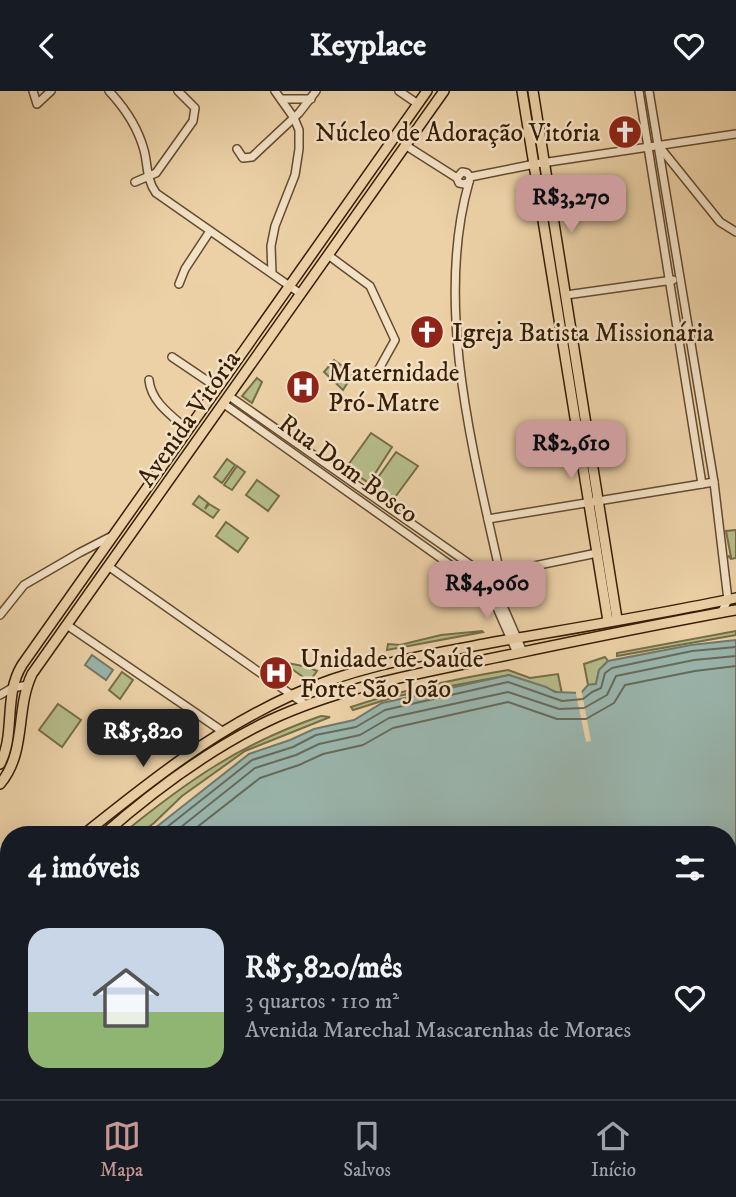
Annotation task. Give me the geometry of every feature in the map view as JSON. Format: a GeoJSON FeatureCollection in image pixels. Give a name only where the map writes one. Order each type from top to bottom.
{"type":"FeatureCollection","features":[{"type":"Feature","properties":{"kind":"main road","name":"Avenida Vitória"},"geometry":{"type":"LineString","coordinates":[[0,764],[6,745],[12,688],[22,665],[427,91]]}},
{"type":"Feature","properties":{"kind":"main road","name":"Avenida Vitória"},"geometry":{"type":"LineString","coordinates":[[0,784],[16,758],[32,674],[444,91]]}},
{"type":"Feature","properties":{"kind":"main road"},"geometry":{"type":"LineString","coordinates":[[522,91],[539,163],[550,231],[550,261],[594,502],[597,553],[612,620],[626,631]]}},
{"type":"Feature","properties":{"kind":"main road"},"geometry":{"type":"LineString","coordinates":[[533,91],[539,163]]}},
{"type":"Feature","properties":{"kind":"main road"},"geometry":{"type":"LineString","coordinates":[[550,231],[561,262],[612,620]]}},
{"type":"Feature","properties":{"kind":"main road"},"geometry":{"type":"LineString","coordinates":[[550,261],[561,262]]}},
{"type":"Feature","properties":{"kind":"main road"},"geometry":{"type":"LineString","coordinates":[[215,391],[227,400]]}},
{"type":"Feature","properties":{"kind":"main road"},"geometry":{"type":"LineString","coordinates":[[94,826],[181,758],[222,730],[292,695],[391,661],[732,599]]}},
{"type":"Feature","properties":{"kind":"main road"},"geometry":{"type":"LineString","coordinates":[[114,826],[156,791],[207,755],[257,727],[306,705],[387,680],[736,610]]}},
{"type":"Feature","properties":{"kind":"street"},"geometry":{"type":"LineString","coordinates":[[33,91],[37,104],[51,91]]}},
{"type":"Feature","properties":{"kind":"street"},"geometry":{"type":"LineString","coordinates":[[135,182],[156,173],[193,121],[193,105],[178,91]]}},
{"type":"Feature","properties":{"kind":"street"},"geometry":{"type":"LineString","coordinates":[[272,273],[271,246],[275,226],[295,175],[299,149],[299,130],[275,91]]}},
{"type":"Feature","properties":{"kind":"street"},"geometry":{"type":"LineString","coordinates":[[237,149],[243,159],[252,157],[294,118],[316,91]]}},
{"type":"Feature","properties":{"kind":"street"},"geometry":{"type":"LineString","coordinates":[[400,91],[418,104]]}},
{"type":"Feature","properties":{"kind":"street"},"geometry":{"type":"LineString","coordinates":[[639,91],[702,484]]}},
{"type":"Feature","properties":{"kind":"street"},"geometry":{"type":"LineString","coordinates":[[649,91],[732,599],[721,613]]}},
{"type":"Feature","properties":{"kind":"street"},"geometry":{"type":"LineString","coordinates":[[113,92],[141,140],[148,178],[156,193],[301,294]]}},
{"type":"Feature","properties":{"kind":"street"},"geometry":{"type":"LineString","coordinates":[[283,102],[311,99]]}},
{"type":"Feature","properties":{"kind":"street"},"geometry":{"type":"LineString","coordinates":[[405,145],[464,180],[539,163],[736,134]]}},
{"type":"Feature","properties":{"kind":"street"},"geometry":{"type":"LineString","coordinates":[[658,145],[720,222],[736,232]]}},
{"type":"Feature","properties":{"kind":"street"},"geometry":{"type":"LineString","coordinates":[[464,180],[454,266],[454,310],[461,377],[488,519],[494,576],[499,584],[490,591],[483,582],[494,576],[597,553]]}},
{"type":"Feature","properties":{"kind":"street"},"geometry":{"type":"LineString","coordinates":[[179,285],[185,269],[210,231]]}},
{"type":"Feature","properties":{"kind":"street"},"geometry":{"type":"LineString","coordinates":[[328,255],[370,285],[395,340],[376,376]]}},
{"type":"Feature","properties":{"kind":"street"},"geometry":{"type":"LineString","coordinates":[[566,295],[680,278]]}},
{"type":"Feature","properties":{"kind":"street"},"geometry":{"type":"LineString","coordinates":[[172,357],[215,391]]}},
{"type":"Feature","properties":{"kind":"street"},"geometry":{"type":"LineString","coordinates":[[149,380],[150,391],[159,403],[188,430]]}},
{"type":"Feature","properties":{"kind":"street","name":"Rua Dom Bosco"},"geometry":{"type":"LineString","coordinates":[[227,400],[494,576]]}},
{"type":"Feature","properties":{"kind":"street","name":"Rua Dom Bosco"},"geometry":{"type":"LineString","coordinates":[[227,400],[490,591],[520,653]]}},
{"type":"Feature","properties":{"kind":"street"},"geometry":{"type":"LineString","coordinates":[[488,519],[715,482]]}},
{"type":"Feature","properties":{"kind":"street"},"geometry":{"type":"LineString","coordinates":[[0,615],[24,585],[79,552],[113,536]]}},
{"type":"Feature","properties":{"kind":"street"},"geometry":{"type":"LineString","coordinates":[[108,566],[306,705]]}},
{"type":"Feature","properties":{"kind":"street"},"geometry":{"type":"LineString","coordinates":[[67,625],[222,730]]}},
{"type":"Feature","properties":{"kind":"street"},"geometry":{"type":"LineString","coordinates":[[10,706],[0,696],[12,688],[28,685]]}},
{"type":"Feature","properties":{"kind":"green space"},"geometry":{"type":"Polygon","coordinates":[[[334,360],[353,374],[343,390],[324,372],[334,360]]]}},
{"type":"Feature","properties":{"kind":"green space"},"geometry":{"type":"Polygon","coordinates":[[[257,378],[262,382],[252,403],[242,396],[257,378]]]}},
{"type":"Feature","properties":{"kind":"green space"},"geometry":{"type":"Polygon","coordinates":[[[371,433],[392,447],[369,483],[346,468],[371,433]]]}},
{"type":"Feature","properties":{"kind":"green space"},"geometry":{"type":"Polygon","coordinates":[[[396,452],[418,466],[393,500],[372,486],[396,452]]]}},
{"type":"Feature","properties":{"kind":"green space"},"geometry":{"type":"Polygon","coordinates":[[[227,459],[235,465],[222,483],[214,477],[227,459]]]}},
{"type":"Feature","properties":{"kind":"green space"},"geometry":{"type":"Polygon","coordinates":[[[237,466],[245,472],[232,490],[224,485],[237,466]]]}},
{"type":"Feature","properties":{"kind":"green space"},"geometry":{"type":"Polygon","coordinates":[[[257,480],[279,496],[268,511],[246,495],[257,480]]]}},
{"type":"Feature","properties":{"kind":"green space"},"geometry":{"type":"Polygon","coordinates":[[[199,496],[208,503],[205,509],[209,504],[219,510],[213,518],[193,504],[199,496]]]}},
{"type":"Feature","properties":{"kind":"green space"},"geometry":{"type":"Polygon","coordinates":[[[226,522],[248,538],[238,552],[216,536],[226,522]]]}},
{"type":"Feature","properties":{"kind":"green space"},"geometry":{"type":"Polygon","coordinates":[[[736,530],[736,558],[731,559],[728,556],[731,557],[726,531],[736,530]]]}},
{"type":"Feature","properties":{"kind":"green space"},"geometry":{"type":"Polygon","coordinates":[[[482,631],[387,650],[388,644],[400,645],[441,635],[482,631]]]}},
{"type":"Feature","properties":{"kind":"green space"},"geometry":{"type":"Polygon","coordinates":[[[736,631],[736,635],[617,656],[617,653],[736,631]]]}},
{"type":"Feature","properties":{"kind":"green space"},"geometry":{"type":"Polygon","coordinates":[[[605,657],[608,661],[599,670],[596,684],[588,685],[584,664],[605,657]]]}},
{"type":"Feature","properties":{"kind":"green space"},"geometry":{"type":"Polygon","coordinates":[[[282,662],[317,671],[312,678],[306,679],[282,662]]]}},
{"type":"Feature","properties":{"kind":"green space"},"geometry":{"type":"Polygon","coordinates":[[[508,670],[530,678],[558,674],[562,694],[509,675],[398,696],[353,710],[351,707],[429,685],[508,670]]]}},
{"type":"Feature","properties":{"kind":"green space"},"geometry":{"type":"Polygon","coordinates":[[[122,672],[133,680],[120,699],[109,690],[122,672]]]}},
{"type":"Feature","properties":{"kind":"green space"},"geometry":{"type":"Polygon","coordinates":[[[58,704],[81,720],[62,747],[39,730],[58,704]]]}},
{"type":"Feature","properties":{"kind":"green space"},"geometry":{"type":"Polygon","coordinates":[[[321,716],[330,717],[245,751],[182,796],[150,826],[133,826],[215,766],[292,727],[321,716]]]}},
{"type":"Feature","properties":{"kind":"water"},"geometry":{"type":"Polygon","coordinates":[[[736,640],[736,826],[158,826],[249,754],[314,729],[354,720],[382,703],[509,675],[555,692],[581,693],[588,685],[596,684],[599,670],[608,661],[691,645],[736,640]]]}},
{"type":"Feature","properties":{"kind":"water"},"geometry":{"type":"Polygon","coordinates":[[[92,655],[113,670],[106,680],[85,665],[92,655]]]}},
{"type":"Feature","properties":{"kind":"pier"},"geometry":{"type":"Polygon","coordinates":[[[581,688],[591,741],[586,742],[576,694],[576,690],[581,688]]]}},
{"type":"Feature","properties":{"kind":"place","name":"Núcleo de Adoração Vitória"},"geometry":{"type":"Point","coordinates":[625,132]}},
{"type":"Feature","properties":{"kind":"place","name":"Igreja Batista Missionária"},"geometry":{"type":"Point","coordinates":[427,332]}},
{"type":"Feature","properties":{"kind":"place","name":"Maternidade Pró-Matre"},"geometry":{"type":"Point","coordinates":[303,387]}},
{"type":"Feature","properties":{"kind":"place","name":"Unidade de Saúde Forte São João"},"geometry":{"type":"Point","coordinates":[276,673]}}]}
